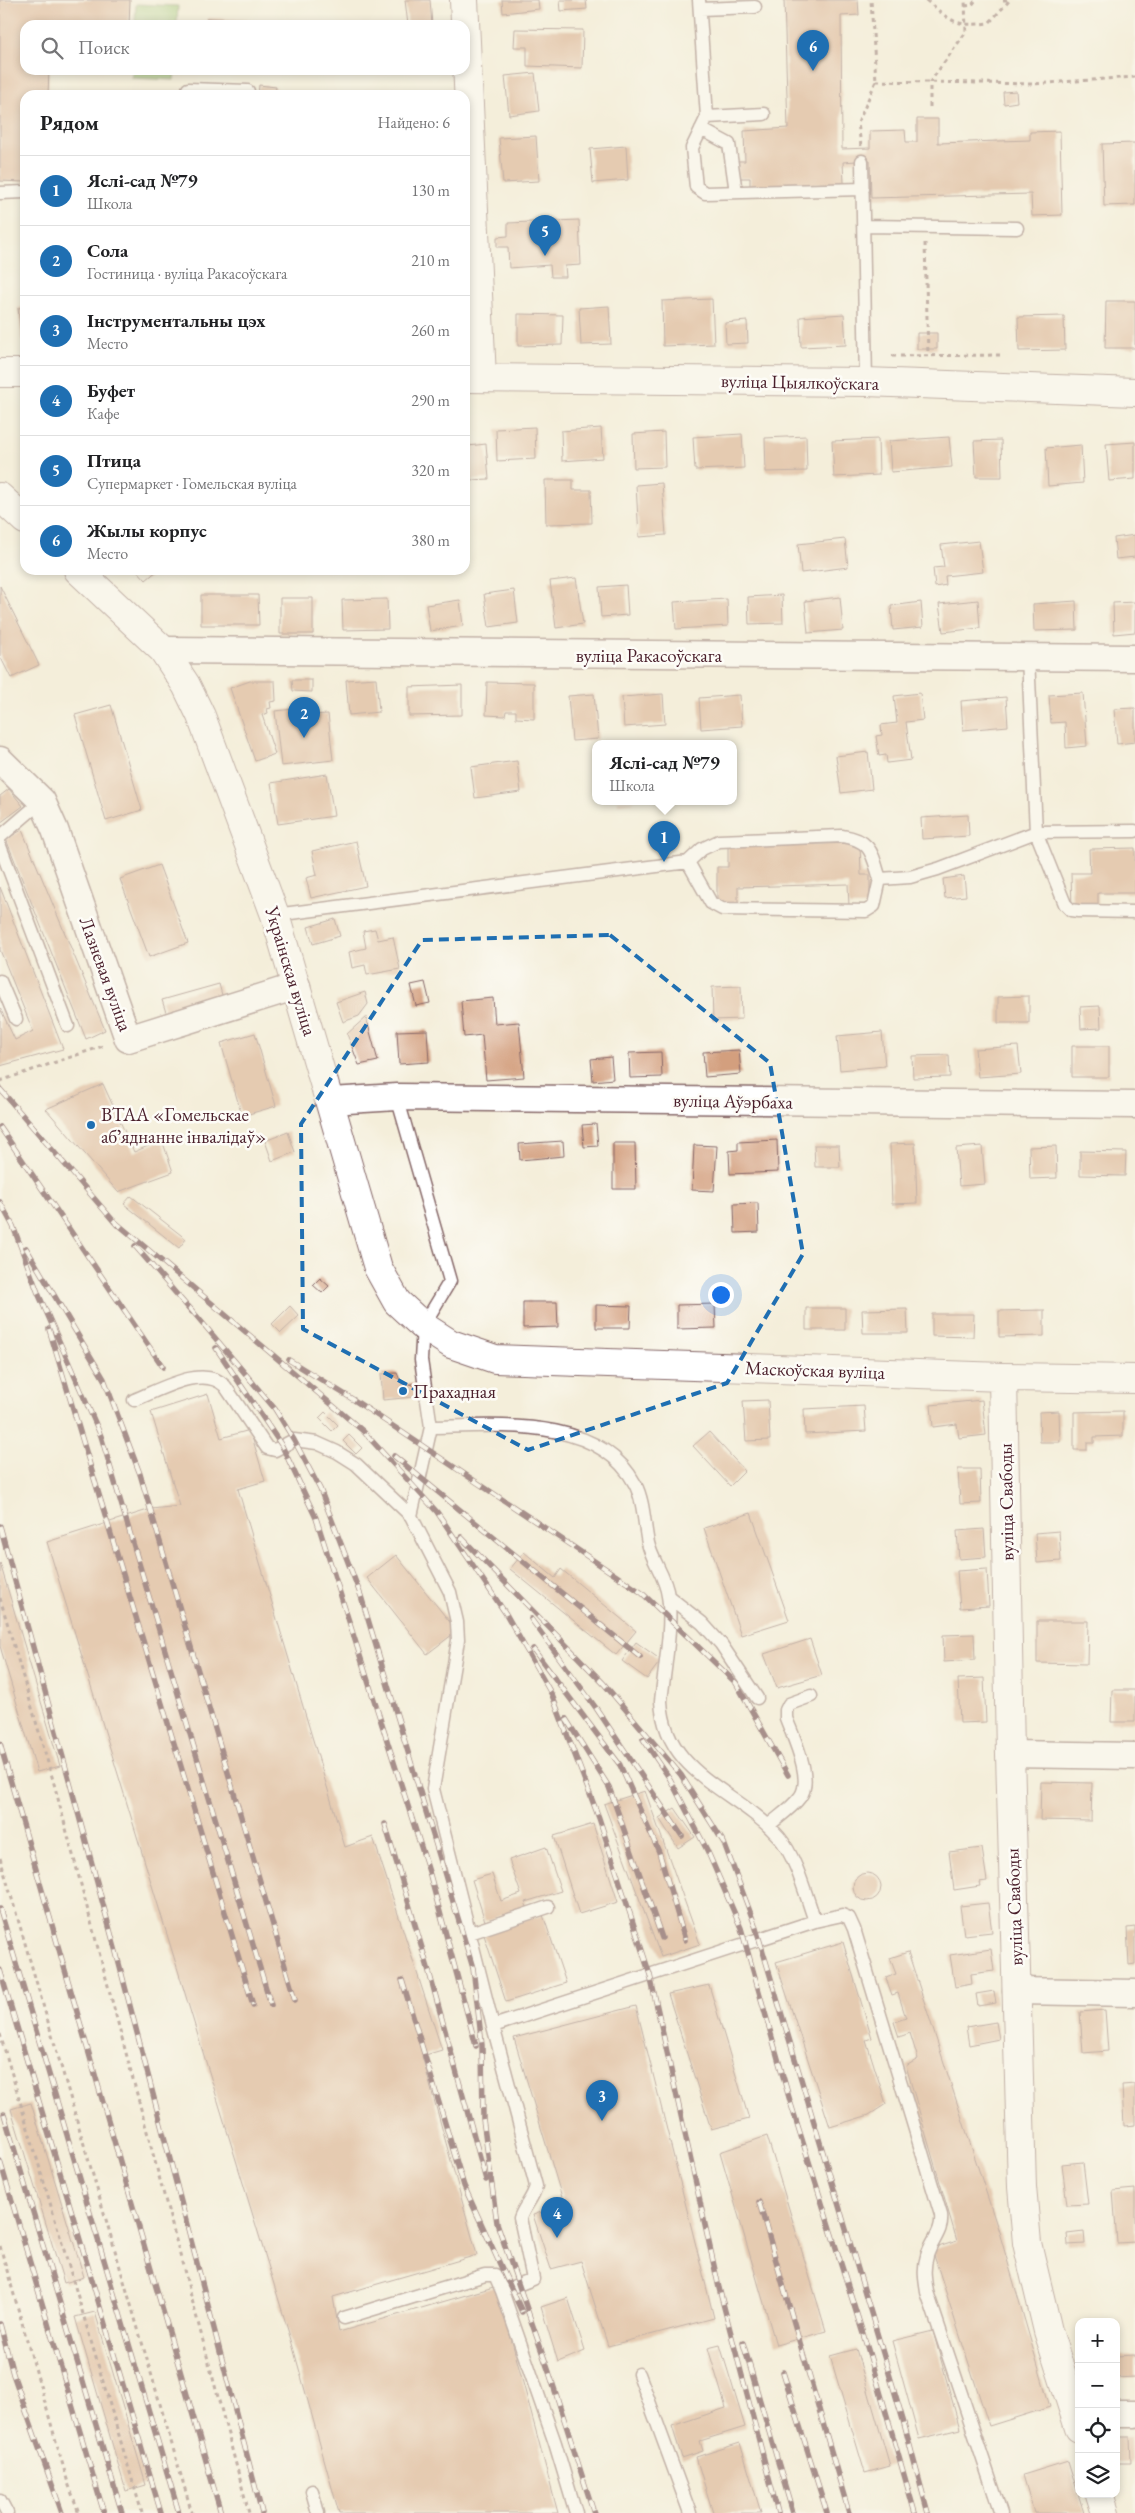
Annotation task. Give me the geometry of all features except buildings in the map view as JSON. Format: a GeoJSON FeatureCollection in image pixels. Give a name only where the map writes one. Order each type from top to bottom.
{"type":"FeatureCollection","features":[{"type":"Feature","properties":{"kind":"street"},"geometry":{"type":"LineString","coordinates":[[464,0],[465,20]]}},
{"type":"Feature","properties":{"kind":"street"},"geometry":{"type":"LineString","coordinates":[[466,75],[466,90]]}},
{"type":"Feature","properties":{"kind":"street"},"geometry":{"type":"LineString","coordinates":[[470,227],[474,378]]}},
{"type":"Feature","properties":{"kind":"street"},"geometry":{"type":"LineString","coordinates":[[0,373],[20,373]]}},
{"type":"Feature","properties":{"kind":"street","name":"вуліца Цыялкоўскага"},"geometry":{"type":"LineString","coordinates":[[474,378],[866,382],[1135,392]]}},
{"type":"Feature","properties":{"kind":"street"},"geometry":{"type":"LineString","coordinates":[[0,497],[20,515]]}},
{"type":"Feature","properties":{"kind":"street","name":"Украінская вуліца"},"geometry":{"type":"LineString","coordinates":[[83,575],[163,650],[186,685],[201,716],[275,915],[331,1101],[378,1268],[397,1302],[423,1326],[451,1344],[495,1359]]}},
{"type":"Feature","properties":{"kind":"street","name":"вуліца Ракасоўскага"},"geometry":{"type":"LineString","coordinates":[[163,650],[1135,658]]}},
{"type":"Feature","properties":{"kind":"street","name":"Лазневая вуліца"},"geometry":{"type":"LineString","coordinates":[[0,760],[42,801],[55,830],[128,1039],[297,986]]}},
{"type":"Feature","properties":{"kind":"street","name":"вуліца Аўэрбаха"},"geometry":{"type":"LineString","coordinates":[[331,1101],[396,1097],[1135,1105]]}},
{"type":"Feature","properties":{"kind":"street","name":"Маскоўская вуліца"},"geometry":{"type":"LineString","coordinates":[[495,1359],[1004,1377],[1135,1379]]}},
{"type":"Feature","properties":{"kind":"street","name":"вуліца Свабоды"},"geometry":{"type":"LineString","coordinates":[[1004,1377],[1010,1754],[1022,2186],[1027,2243],[1048,2331],[1075,2412]]}},
{"type":"Feature","properties":{"kind":"street"},"geometry":{"type":"LineString","coordinates":[[1010,1754],[1135,1756]]}},
{"type":"Feature","properties":{"kind":"street"},"geometry":{"type":"LineString","coordinates":[[1016,1991],[1135,1993]]}},
{"type":"Feature","properties":{"kind":"street"},"geometry":{"type":"LineString","coordinates":[[1120,2414],[1135,2414]]}},
{"type":"Feature","properties":{"kind":"street"},"geometry":{"type":"LineString","coordinates":[[1100,2498],[1105,2513]]}},
{"type":"Feature","properties":{"kind":"lane"},"geometry":{"type":"LineString","coordinates":[[755,7],[699,4],[704,123],[692,148],[696,187],[705,193],[863,190]]}},
{"type":"Feature","properties":{"kind":"lane"},"geometry":{"type":"LineString","coordinates":[[188,90],[218,90]]}},
{"type":"Feature","properties":{"kind":"lane"},"geometry":{"type":"LineString","coordinates":[[704,123],[764,114]]}},
{"type":"Feature","properties":{"kind":"lane"},"geometry":{"type":"LineString","coordinates":[[704,123],[729,144],[736,192]]}},
{"type":"Feature","properties":{"kind":"lane"},"geometry":{"type":"LineString","coordinates":[[862,161],[866,382]]}},
{"type":"Feature","properties":{"kind":"lane"},"geometry":{"type":"LineString","coordinates":[[0,193],[20,192]]}},
{"type":"Feature","properties":{"kind":"lane"},"geometry":{"type":"LineString","coordinates":[[863,226],[1017,228]]}},
{"type":"Feature","properties":{"kind":"lane"},"geometry":{"type":"LineString","coordinates":[[1028,657],[1036,832],[1067,908],[1078,911],[1135,912]]}},
{"type":"Feature","properties":{"kind":"lane"},"geometry":{"type":"LineString","coordinates":[[0,837],[42,801]]}},
{"type":"Feature","properties":{"kind":"lane"},"geometry":{"type":"LineString","coordinates":[[880,879],[910,877],[938,869],[1036,832],[1135,831]]}},
{"type":"Feature","properties":{"kind":"lane"},"geometry":{"type":"LineString","coordinates":[[275,915],[688,862],[702,849],[719,841],[842,836],[856,838],[871,850],[880,879],[874,906],[866,911],[722,909],[711,903],[688,862]]}},
{"type":"Feature","properties":{"kind":"lane"},"geometry":{"type":"LineString","coordinates":[[0,846],[68,1026]]}},
{"type":"Feature","properties":{"kind":"lane"},"geometry":{"type":"LineString","coordinates":[[0,981],[16,1019]]}},
{"type":"Feature","properties":{"kind":"lane"},"geometry":{"type":"LineString","coordinates":[[396,1097],[450,1281],[423,1326],[421,1360],[431,1427],[411,1516]]}},
{"type":"Feature","properties":{"kind":"lane"},"geometry":{"type":"LineString","coordinates":[[134,1400],[198,1376],[218,1379],[226,1386],[267,1448],[275,1450],[294,1440],[317,1443],[356,1464],[411,1516],[446,1581],[457,1622],[458,1640],[433,1789],[536,2186],[534,2196],[520,2218],[533,2279],[502,2291]]}},
{"type":"Feature","properties":{"kind":"lane"},"geometry":{"type":"LineString","coordinates":[[431,1427],[529,1426],[558,1431],[601,1448],[620,1463],[636,1484],[649,1546],[669,1597],[661,1701],[662,1718],[668,1738],[680,1757],[697,1773],[768,1826],[788,1850],[816,1921]]}},
{"type":"Feature","properties":{"kind":"lane"},"geometry":{"type":"LineString","coordinates":[[669,1597],[702,1623],[721,1644],[757,1698]]}},
{"type":"Feature","properties":{"kind":"lane"},"geometry":{"type":"LineString","coordinates":[[768,1826],[801,1796],[805,1784],[804,1768],[786,1718],[786,1710],[789,1704],[811,1696]]}},
{"type":"Feature","properties":{"kind":"lane"},"geometry":{"type":"LineString","coordinates":[[470,1933],[548,1907]]}},
{"type":"Feature","properties":{"kind":"lane"},"geometry":{"type":"LineString","coordinates":[[494,2026],[816,1921],[842,1915],[849,1918],[854,1929],[941,2215],[940,2231],[926,2258],[924,2276],[927,2292],[1001,2513]]}},
{"type":"Feature","properties":{"kind":"lane"},"geometry":{"type":"LineString","coordinates":[[344,2318],[485,2275],[495,2275],[555,2443],[576,2513]]}},
{"type":"Feature","properties":{"kind":"lane"},"geometry":{"type":"LineString","coordinates":[[639,2374],[690,2513]]}},
{"type":"Feature","properties":{"kind":"lane"},"geometry":{"type":"LineString","coordinates":[[312,2491],[318,2513]]}},
{"type":"Feature","properties":{"kind":"lane"},"geometry":{"type":"LineString","coordinates":[[0,2500],[7,2513]]}},
{"type":"Feature","properties":{"kind":"path"},"geometry":{"type":"LineString","coordinates":[[862,161],[858,123],[876,81],[871,0]]}},
{"type":"Feature","properties":{"kind":"path"},"geometry":{"type":"LineString","coordinates":[[926,0],[947,18],[966,26],[989,23],[1010,0]]}},
{"type":"Feature","properties":{"kind":"path"},"geometry":{"type":"LineString","coordinates":[[930,107],[930,82],[966,32],[965,0]]}},
{"type":"Feature","properties":{"kind":"path"},"geometry":{"type":"LineString","coordinates":[[965,6],[972,4],[976,0]]}},
{"type":"Feature","properties":{"kind":"path"},"geometry":{"type":"LineString","coordinates":[[1003,0],[1010,0]]}},
{"type":"Feature","properties":{"kind":"path"},"geometry":{"type":"LineString","coordinates":[[876,81],[1032,84],[1135,78]]}},
{"type":"Feature","properties":{"kind":"path"},"geometry":{"type":"LineString","coordinates":[[924,227],[929,385]]}},
{"type":"Feature","properties":{"kind":"path"},"geometry":{"type":"LineString","coordinates":[[0,1081],[88,1049]]}},
{"type":"Feature","properties":{"kind":"path"},"geometry":{"type":"LineString","coordinates":[[0,1598],[53,1780],[249,2513]]}},
{"type":"Feature","properties":{"kind":"path"},"geometry":{"type":"LineString","coordinates":[[0,1858],[192,2513]]}},
{"type":"Feature","properties":{"kind":"path"},"geometry":{"type":"LineString","coordinates":[[0,2034],[142,2513]]}},
{"type":"Feature","properties":{"kind":"path"},"geometry":{"type":"LineString","coordinates":[[0,2246],[68,2483],[79,2513]]}},
{"type":"Feature","properties":{"kind":"highlighted area"},"geometry":{"type":"Polygon","coordinates":[[[610,935],[770,1063],[803,1254],[727,1383],[528,1450],[303,1329],[301,1124],[422,940],[610,935]]]}},
{"type":"Feature","properties":{"kind":"green space"},"geometry":{"type":"Polygon","coordinates":[[[136,4],[178,6],[177,20],[135,20],[136,4]]]}},
{"type":"Feature","properties":{"kind":"green space"},"geometry":{"type":"Polygon","coordinates":[[[132,75],[174,75],[174,80],[132,78],[132,75]]]}},
{"type":"Feature","properties":{"kind":"railway"},"geometry":{"type":"LineString","coordinates":[[0,1089],[117,1225]]}},
{"type":"Feature","properties":{"kind":"railway"},"geometry":{"type":"LineString","coordinates":[[0,1127],[163,1367]]}},
{"type":"Feature","properties":{"kind":"railway"},"geometry":{"type":"LineString","coordinates":[[0,1202],[13,1226],[38,1293],[101,1436],[271,2005]]}},
{"type":"Feature","properties":{"kind":"railway"},"geometry":{"type":"LineString","coordinates":[[113,1220],[363,1431],[437,1512],[506,1614],[552,1695],[599,1818],[650,1975],[719,2288],[778,2513]]}},
{"type":"Feature","properties":{"kind":"railway"},"geometry":{"type":"LineString","coordinates":[[135,1246],[192,1312]]}},
{"type":"Feature","properties":{"kind":"railway"},"geometry":{"type":"LineString","coordinates":[[26,1248],[104,1379],[140,1474],[295,2000]]}},
{"type":"Feature","properties":{"kind":"railway"},"geometry":{"type":"LineString","coordinates":[[189,1307],[275,1409],[294,1440],[320,1489],[361,1596],[473,1968],[482,2045],[483,2119],[497,2223],[549,2372],[594,2513]]}},
{"type":"Feature","properties":{"kind":"railway"},"geometry":{"type":"LineString","coordinates":[[49,1329],[253,2005]]}},
{"type":"Feature","properties":{"kind":"railway"},"geometry":{"type":"LineString","coordinates":[[216,1348],[282,1446],[316,1518],[430,1875],[476,2046]]}},
{"type":"Feature","properties":{"kind":"railway"},"geometry":{"type":"LineString","coordinates":[[289,1360],[354,1400],[642,1593],[736,1683],[788,1775]]}},
{"type":"Feature","properties":{"kind":"railway"},"geometry":{"type":"LineString","coordinates":[[394,1456],[640,1657]]}},
{"type":"Feature","properties":{"kind":"railway"},"geometry":{"type":"LineString","coordinates":[[0,1526],[116,1952],[262,2513]]}},
{"type":"Feature","properties":{"kind":"railway"},"geometry":{"type":"LineString","coordinates":[[461,1537],[604,1684],[681,1775],[724,1843],[755,1925],[903,2420],[928,2513]]}},
{"type":"Feature","properties":{"kind":"railway"},"geometry":{"type":"LineString","coordinates":[[531,1619],[596,1708],[682,1836]]}},
{"type":"Feature","properties":{"kind":"railway"},"geometry":{"type":"LineString","coordinates":[[533,1649],[620,1765],[659,1852],[685,1940]]}},
{"type":"Feature","properties":{"kind":"railway"},"geometry":{"type":"LineString","coordinates":[[566,1719],[609,1787],[662,1938]]}},
{"type":"Feature","properties":{"kind":"railway"},"geometry":{"type":"LineString","coordinates":[[643,1739],[670,1779],[707,1850],[741,1928],[790,2101],[869,2353],[915,2513]]}},
{"type":"Feature","properties":{"kind":"railway"},"geometry":{"type":"LineString","coordinates":[[0,1744],[221,2513]]}},
{"type":"Feature","properties":{"kind":"railway"},"geometry":{"type":"LineString","coordinates":[[385,1824],[428,1968],[486,2180]]}},
{"type":"Feature","properties":{"kind":"railway"},"geometry":{"type":"LineString","coordinates":[[0,1909],[179,2513]]}},
{"type":"Feature","properties":{"kind":"railway"},"geometry":{"type":"LineString","coordinates":[[0,1970],[161,2513]]}},
{"type":"Feature","properties":{"kind":"railway"},"geometry":{"type":"LineString","coordinates":[[402,1980],[464,2186],[522,2312]]}},
{"type":"Feature","properties":{"kind":"railway"},"geometry":{"type":"LineString","coordinates":[[4,2114],[122,2513]]}},
{"type":"Feature","properties":{"kind":"railway"},"geometry":{"type":"LineString","coordinates":[[0,2161],[104,2513]]}},
{"type":"Feature","properties":{"kind":"railway"},"geometry":{"type":"LineString","coordinates":[[759,2202],[849,2513]]}},
{"type":"Feature","properties":{"kind":"railway"},"geometry":{"type":"LineString","coordinates":[[0,2324],[13,2374],[62,2513]]}},
{"type":"Feature","properties":{"kind":"railway"},"geometry":{"type":"LineString","coordinates":[[743,2343],[793,2513]]}},
{"type":"Feature","properties":{"kind":"railway"},"geometry":{"type":"LineString","coordinates":[[783,2372],[827,2513]]}},
{"type":"Feature","properties":{"kind":"place","name":"Жылы корпус"},"geometry":{"type":"Point","coordinates":[813,71]}},
{"type":"Feature","properties":{"kind":"place","name":"Птица"},"geometry":{"type":"Point","coordinates":[545,256]}},
{"type":"Feature","properties":{"kind":"place","name":"Сола"},"geometry":{"type":"Point","coordinates":[304,738]}},
{"type":"Feature","properties":{"kind":"place","name":"Яслі-сад №79"},"geometry":{"type":"Point","coordinates":[664,862]}},
{"type":"Feature","properties":{"kind":"place","name":"ВТАА «Гомельскае абʼяднанне інвалідаў»"},"geometry":{"type":"Point","coordinates":[91,1125]}},
{"type":"Feature","properties":{"kind":"place","name":"Прахадная"},"geometry":{"type":"Point","coordinates":[403,1391]}},
{"type":"Feature","properties":{"kind":"place","name":"Інструментальны цэх"},"geometry":{"type":"Point","coordinates":[602,2121]}},
{"type":"Feature","properties":{"kind":"place","name":"Буфет"},"geometry":{"type":"Point","coordinates":[557,2238]}}]}
